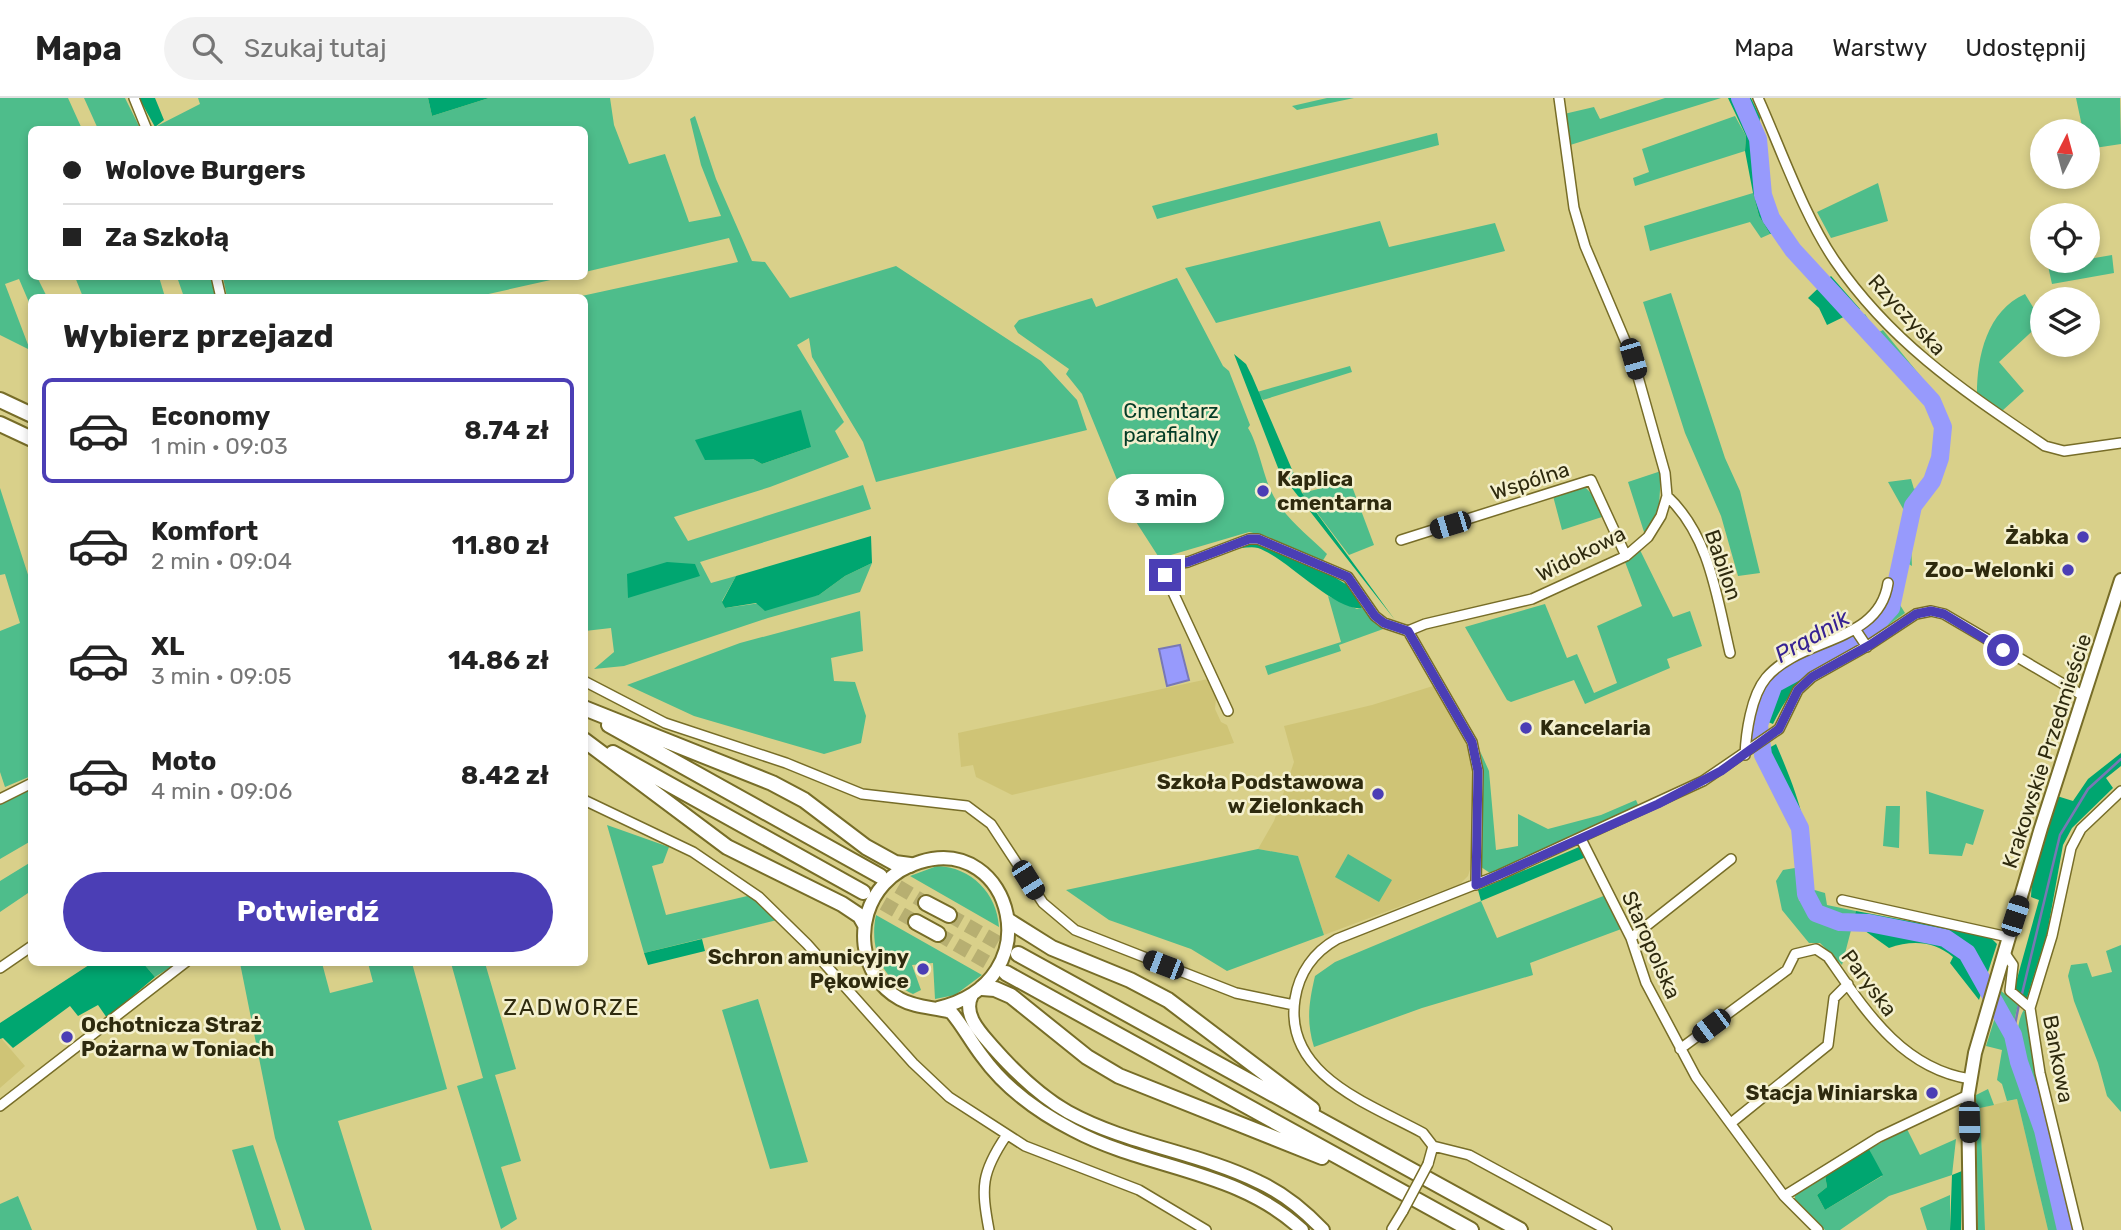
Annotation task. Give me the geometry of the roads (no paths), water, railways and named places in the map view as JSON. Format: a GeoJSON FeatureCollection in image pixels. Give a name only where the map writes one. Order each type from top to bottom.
{"type":"FeatureCollection","features":[{"type":"Feature","properties":{"kind":"highway"},"geometry":{"type":"LineString","coordinates":[[0,400],[28,413]]}},
{"type":"Feature","properties":{"kind":"highway"},"geometry":{"type":"LineString","coordinates":[[0,424],[28,437]]}},
{"type":"Feature","properties":{"kind":"highway"},"geometry":{"type":"LineString","coordinates":[[588,712],[782,787],[813,806],[866,847],[895,863],[910,866]]}},
{"type":"Feature","properties":{"kind":"highway"},"geometry":{"type":"LineString","coordinates":[[588,712],[880,876]]}},
{"type":"Feature","properties":{"kind":"highway"},"geometry":{"type":"LineString","coordinates":[[588,740],[863,892]]}},
{"type":"Feature","properties":{"kind":"highway"},"geometry":{"type":"LineString","coordinates":[[588,741],[727,847],[842,904],[860,916],[864,923]]}},
{"type":"Feature","properties":{"kind":"highway"},"geometry":{"type":"LineString","coordinates":[[926,903],[949,915]]}},
{"type":"Feature","properties":{"kind":"highway"},"geometry":{"type":"LineString","coordinates":[[1009,921],[1052,948],[1130,980],[1168,1000],[1349,1139]]}},
{"type":"Feature","properties":{"kind":"highway"},"geometry":{"type":"LineString","coordinates":[[916,922],[938,934]]}},
{"type":"Feature","properties":{"kind":"highway"},"geometry":{"type":"LineString","coordinates":[[1018,954],[1349,1139],[1520,1230]]}},
{"type":"Feature","properties":{"kind":"highway"},"geometry":{"type":"LineString","coordinates":[[1006,972],[1471,1230]]}},
{"type":"Feature","properties":{"kind":"highway"},"geometry":{"type":"LineString","coordinates":[[977,991],[995,989],[1011,996],[1087,1057],[1119,1076],[1387,1185]]}},
{"type":"Feature","properties":{"kind":"main road","name":"Krakowskie Przedmieście"},"geometry":{"type":"LineString","coordinates":[[1970,1079],[2008,937],[2082,695],[2116,610],[2121,580]]}},
{"type":"Feature","properties":{"kind":"main road"},"geometry":{"type":"LineString","coordinates":[[1301,1230],[1273,1206],[1241,1188],[1095,1140],[1059,1123],[1013,1090],[981,1055],[951,1012],[909,1003],[883,985],[868,960],[863,939],[864,923],[871,902],[881,886],[910,866],[938,859],[970,864],[994,886],[1009,921],[1003,960],[977,991],[969,1011],[981,1033],[1024,1080],[1052,1102],[1100,1127],[1221,1166],[1260,1182],[1286,1197],[1323,1230]]}},
{"type":"Feature","properties":{"kind":"main road"},"geometry":{"type":"LineString","coordinates":[[937,1008],[977,991]]}},
{"type":"Feature","properties":{"kind":"main road"},"geometry":{"type":"LineString","coordinates":[[1970,1079],[1970,1230]]}},
{"type":"Feature","properties":{"kind":"street"},"geometry":{"type":"LineString","coordinates":[[134,98],[145,126]]}},
{"type":"Feature","properties":{"kind":"street"},"geometry":{"type":"LineString","coordinates":[[1559,98],[1574,208],[1585,246],[1633,359],[1662,463],[1667,496]]}},
{"type":"Feature","properties":{"kind":"street","name":"Rzyczyska"},"geometry":{"type":"LineString","coordinates":[[1758,98],[1835,261],[1891,330],[1939,374],[2045,446],[2064,451],[2121,443]]}},
{"type":"Feature","properties":{"kind":"street","name":"Wspólna"},"geometry":{"type":"LineString","coordinates":[[1401,540],[1591,480],[1626,556]]}},
{"type":"Feature","properties":{"kind":"street","name":"Widokowa"},"geometry":{"type":"LineString","coordinates":[[1408,631],[1425,624],[1532,598],[1626,556],[1648,537],[1661,516],[1667,496]]}},
{"type":"Feature","properties":{"kind":"street","name":"Babilon"},"geometry":{"type":"LineString","coordinates":[[1667,496],[1690,523],[1707,560],[1730,653]]}},
{"type":"Feature","properties":{"kind":"street"},"geometry":{"type":"LineString","coordinates":[[1228,711],[1165,575],[1164,566],[1188,562],[1249,539],[1258,539],[1348,577],[1375,616],[1384,623],[1408,631],[1472,742],[1478,771],[1476,885]]}},
{"type":"Feature","properties":{"kind":"street"},"geometry":{"type":"LineString","coordinates":[[1746,754],[1745,738],[1762,684],[1768,675],[1785,662],[1856,631],[1877,614],[1886,596],[1888,583]]}},
{"type":"Feature","properties":{"kind":"street"},"geometry":{"type":"LineString","coordinates":[[1607,1230],[1469,1155],[1433,1146],[1423,1133],[1337,1085],[1314,1067],[1299,1041],[1294,1005],[1299,982],[1308,966],[1331,943],[1476,885],[1703,781],[1779,729],[1798,690],[1812,677],[1916,614],[1931,611],[1944,614],[2082,695]]}},
{"type":"Feature","properties":{"kind":"street"},"geometry":{"type":"LineString","coordinates":[[1856,631],[1865,644]]}},
{"type":"Feature","properties":{"kind":"street"},"geometry":{"type":"LineString","coordinates":[[588,683],[665,723],[786,763],[862,794],[967,806],[991,824],[1043,903],[1075,930],[1236,993],[1294,1005]]}},
{"type":"Feature","properties":{"kind":"street"},"geometry":{"type":"LineString","coordinates":[[0,799],[28,785]]}},
{"type":"Feature","properties":{"kind":"street","name":"Bankowa"},"geometry":{"type":"LineString","coordinates":[[2078,1230],[2040,1073],[2030,1008],[2052,936],[2071,848],[2090,820],[2121,791]]}},
{"type":"Feature","properties":{"kind":"street"},"geometry":{"type":"LineString","coordinates":[[588,802],[665,837],[715,864],[759,897],[807,944],[913,1063],[949,1097],[1006,1136],[1059,1161],[1156,1198],[1206,1230]]}},
{"type":"Feature","properties":{"kind":"street","name":"Staropolska"},"geometry":{"type":"LineString","coordinates":[[1581,839],[1631,938],[1646,983],[1680,1049],[1784,1196],[1818,1230]]}},
{"type":"Feature","properties":{"kind":"street"},"geometry":{"type":"LineString","coordinates":[[1631,938],[1731,859]]}},
{"type":"Feature","properties":{"kind":"street"},"geometry":{"type":"LineString","coordinates":[[1842,900],[2008,937]]}},
{"type":"Feature","properties":{"kind":"street"},"geometry":{"type":"LineString","coordinates":[[0,968],[28,949]]}},
{"type":"Feature","properties":{"kind":"street","name":"Paryska"},"geometry":{"type":"LineString","coordinates":[[1680,1049],[1787,970],[1795,954],[1816,949],[1824,953],[1891,1039],[1944,1075],[1970,1079]]}},
{"type":"Feature","properties":{"kind":"street"},"geometry":{"type":"LineString","coordinates":[[2004,952],[2012,961],[2010,991],[2030,1008]]}},
{"type":"Feature","properties":{"kind":"street"},"geometry":{"type":"LineString","coordinates":[[0,1105],[181,966]]}},
{"type":"Feature","properties":{"kind":"street"},"geometry":{"type":"LineString","coordinates":[[1731,1123],[1828,1045],[1834,998],[1848,984]]}},
{"type":"Feature","properties":{"kind":"street"},"geometry":{"type":"LineString","coordinates":[[1784,1196],[1879,1138],[1968,1095]]}},
{"type":"Feature","properties":{"kind":"street"},"geometry":{"type":"LineString","coordinates":[[989,1230],[982,1192],[990,1164],[1006,1136]]}},
{"type":"Feature","properties":{"kind":"street"},"geometry":{"type":"LineString","coordinates":[[1381,1230],[1392,1230],[1428,1164],[1433,1146]]}},
{"type":"Feature","properties":{"kind":"water"},"geometry":{"type":"Polygon","coordinates":[[[1180,645],[1189,680],[1167,686],[1159,649],[1180,645]]]}},
{"type":"Feature","properties":{"kind":"waterway","name":"Prądnik"},"geometry":{"type":"LineString","coordinates":[[1740,98],[1758,139],[1763,195],[1771,218],[1793,250],[1932,401],[1943,427],[1940,458],[1932,481],[1913,506],[1891,608],[1868,633],[1774,684],[1759,725],[1763,755],[1800,828],[1806,894],[1816,913],[1840,922],[1869,923],[1945,938],[1967,953],[2013,1035],[2019,1062],[2043,1130],[2066,1230]]}},
{"type":"Feature","properties":{"kind":"waterway"},"geometry":{"type":"LineString","coordinates":[[2021,998],[2060,835],[2088,789],[2121,759]]}},
{"type":"Feature","properties":{"kind":"waterway"},"geometry":{"type":"LineString","coordinates":[[2013,1035],[2019,1004]]}},
{"type":"Feature","properties":{"kind":"tunnel"},"geometry":{"type":"LineString","coordinates":[[880,876],[926,903]]}},
{"type":"Feature","properties":{"kind":"tunnel"},"geometry":{"type":"LineString","coordinates":[[865,893],[916,922]]}},
{"type":"Feature","properties":{"kind":"tunnel"},"geometry":{"type":"LineString","coordinates":[[949,915],[1018,954]]}},
{"type":"Feature","properties":{"kind":"tunnel"},"geometry":{"type":"LineString","coordinates":[[938,934],[1006,973]]}},
{"type":"Feature","properties":{"kind":"place","name":"Kaplica cmentarna"},"geometry":{"type":"Point","coordinates":[1263,491]}},
{"type":"Feature","properties":{"kind":"place","name":"Żabka"},"geometry":{"type":"Point","coordinates":[2083,537]}},
{"type":"Feature","properties":{"kind":"place","name":"Zoo-Welonki"},"geometry":{"type":"Point","coordinates":[2068,570]}},
{"type":"Feature","properties":{"kind":"place","name":"Kancelaria"},"geometry":{"type":"Point","coordinates":[1526,728]}},
{"type":"Feature","properties":{"kind":"place","name":"Szkoła Podstawowa w Zielonkach"},"geometry":{"type":"Point","coordinates":[1378,794]}},
{"type":"Feature","properties":{"kind":"place","name":"Schron amunicyjny Pękowice"},"geometry":{"type":"Point","coordinates":[923,969]}},
{"type":"Feature","properties":{"kind":"place","name":"Ochotnicza Straż Pożarna w Toniach"},"geometry":{"type":"Point","coordinates":[67,1037]}},
{"type":"Feature","properties":{"kind":"place","name":"Stacja Winiarska"},"geometry":{"type":"Point","coordinates":[1932,1093]}},
{"type":"Feature","properties":{"kind":"district","name":"ZADWORZE"},"geometry":{"type":"Point","coordinates":[572,1007]}},
{"type":"Feature","properties":{"kind":"park label","name":"Cmentarz parafialny"},"geometry":{"type":"Point","coordinates":[1171,423]}}]}
